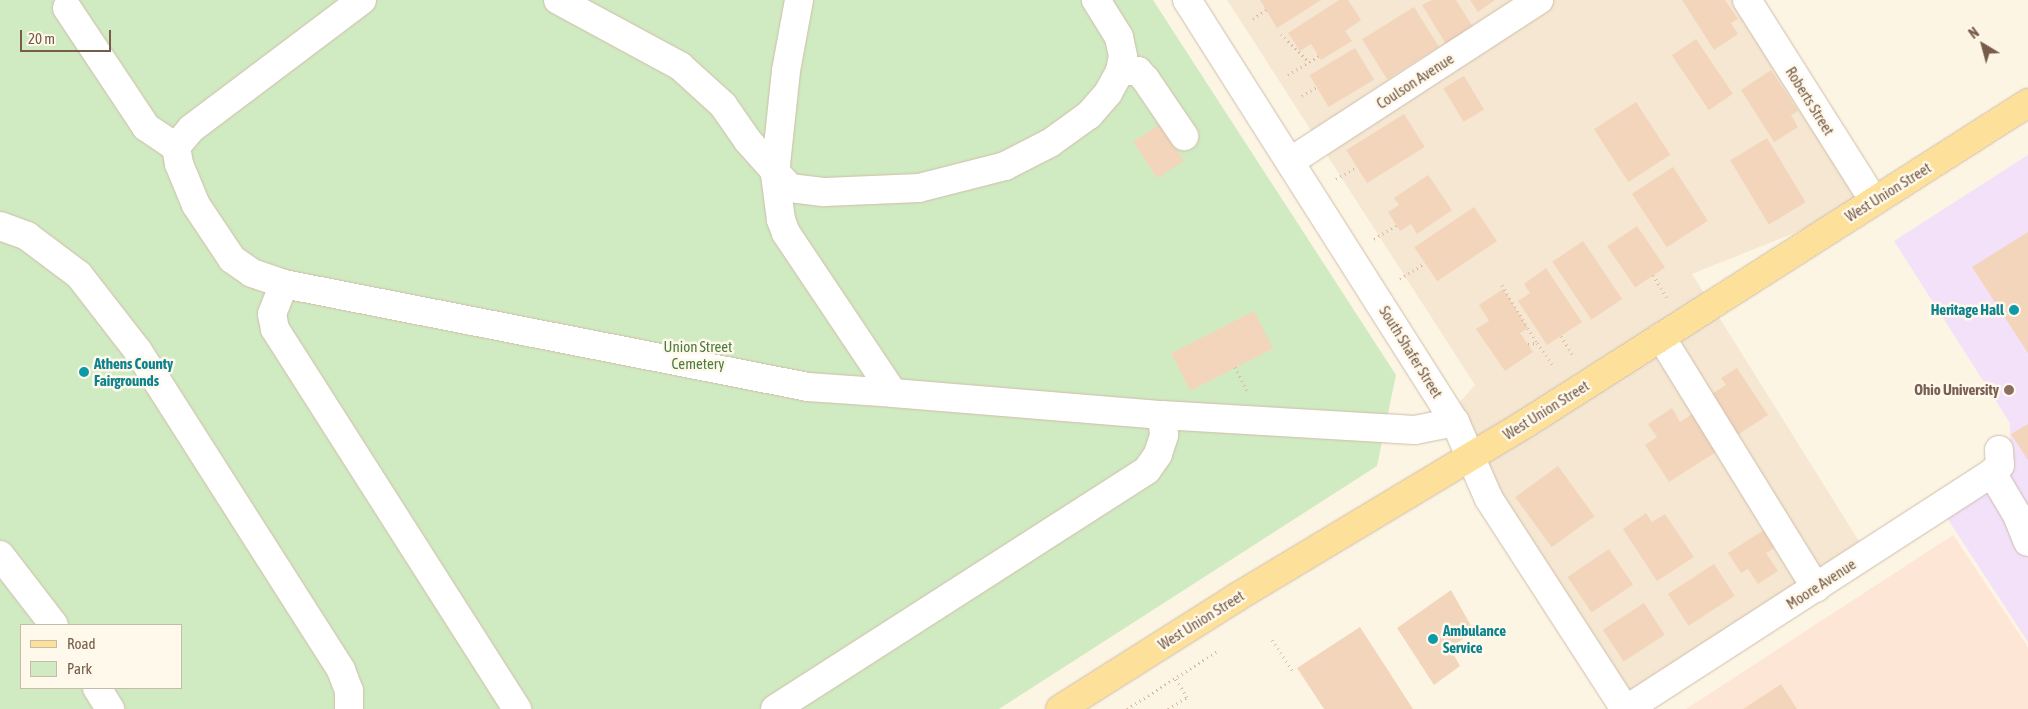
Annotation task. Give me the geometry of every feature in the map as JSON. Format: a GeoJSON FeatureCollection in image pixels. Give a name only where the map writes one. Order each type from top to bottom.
{"type":"FeatureCollection","features":[{"type":"Feature","properties":{"kind":"main road","name":"West Union Street"},"geometry":{"type":"LineString","coordinates":[[1060,709],[1661,338],[2028,103]]}},
{"type":"Feature","properties":{"kind":"street"},"geometry":{"type":"LineString","coordinates":[[176,147],[214,109],[362,0]]}},
{"type":"Feature","properties":{"kind":"street"},"geometry":{"type":"LineString","coordinates":[[558,0],[680,66],[723,105],[775,174],[796,190],[825,192],[920,188],[1005,166],[1050,144],[1089,115],[1108,93],[1120,72],[1123,56],[1119,38],[1096,0]]}},
{"type":"Feature","properties":{"kind":"street"},"geometry":{"type":"LineString","coordinates":[[799,0],[786,71],[775,174],[786,233],[893,393]]}},
{"type":"Feature","properties":{"kind":"street","name":"South Shafer Street"},"geometry":{"type":"LineString","coordinates":[[1187,0],[1455,422],[1495,509],[1626,709]]}},
{"type":"Feature","properties":{"kind":"street","name":"Coulson Avenue"},"geometry":{"type":"LineString","coordinates":[[1290,161],[1539,0]]}},
{"type":"Feature","properties":{"kind":"street","name":"Roberts Street"},"geometry":{"type":"LineString","coordinates":[[1746,0],[1874,201]]}},
{"type":"Feature","properties":{"kind":"street"},"geometry":{"type":"LineString","coordinates":[[66,8],[146,127],[176,147],[179,164],[196,205],[517,709]]}},
{"type":"Feature","properties":{"kind":"street"},"geometry":{"type":"LineString","coordinates":[[1120,72],[1138,71],[1184,136]]}},
{"type":"Feature","properties":{"kind":"street"},"geometry":{"type":"LineString","coordinates":[[0,226],[27,236],[54,253],[79,275],[138,352],[340,670],[349,691],[349,709]]}},
{"type":"Feature","properties":{"kind":"street"},"geometry":{"type":"LineString","coordinates":[[232,259],[252,273],[284,284],[808,387],[1162,415],[1415,430],[1455,422]]}},
{"type":"Feature","properties":{"kind":"street"},"geometry":{"type":"LineString","coordinates":[[275,329],[272,314],[284,284]]}},
{"type":"Feature","properties":{"kind":"street"},"geometry":{"type":"LineString","coordinates":[[1661,338],[1816,588]]}},
{"type":"Feature","properties":{"kind":"street"},"geometry":{"type":"LineString","coordinates":[[775,709],[1147,470],[1158,454],[1164,435],[1162,415]]}},
{"type":"Feature","properties":{"kind":"street","name":"Moore Avenue"},"geometry":{"type":"LineString","coordinates":[[1626,709],[1816,588],[1996,461],[2028,542]]}},
{"type":"Feature","properties":{"kind":"street"},"geometry":{"type":"LineString","coordinates":[[0,555],[53,624]]}},
{"type":"Feature","properties":{"kind":"street"},"geometry":{"type":"LineString","coordinates":[[98,689],[110,709]]}},
{"type":"Feature","properties":{"kind":"path"},"geometry":{"type":"LineString","coordinates":[[1253,19],[1266,10]]}},
{"type":"Feature","properties":{"kind":"path"},"geometry":{"type":"LineString","coordinates":[[1281,34],[1309,62]]}},
{"type":"Feature","properties":{"kind":"path"},"geometry":{"type":"LineString","coordinates":[[1288,75],[1319,56]]}},
{"type":"Feature","properties":{"kind":"path"},"geometry":{"type":"LineString","coordinates":[[1302,96],[1317,87]]}},
{"type":"Feature","properties":{"kind":"path"},"geometry":{"type":"LineString","coordinates":[[1336,179],[1357,167]]}},
{"type":"Feature","properties":{"kind":"path"},"geometry":{"type":"LineString","coordinates":[[1374,240],[1396,225]]}},
{"type":"Feature","properties":{"kind":"path"},"geometry":{"type":"LineString","coordinates":[[1400,279],[1425,262]]}},
{"type":"Feature","properties":{"kind":"path"},"geometry":{"type":"LineString","coordinates":[[1653,275],[1667,297]]}},
{"type":"Feature","properties":{"kind":"path"},"geometry":{"type":"LineString","coordinates":[[1502,285],[1554,368]]}},
{"type":"Feature","properties":{"kind":"path"},"geometry":{"type":"LineString","coordinates":[[1561,336],[1574,355]]}},
{"type":"Feature","properties":{"kind":"path"},"geometry":{"type":"LineString","coordinates":[[1528,344],[1537,343]]}},
{"type":"Feature","properties":{"kind":"path"},"geometry":{"type":"LineString","coordinates":[[1235,367],[1250,397]]}},
{"type":"Feature","properties":{"kind":"path"},"geometry":{"type":"LineString","coordinates":[[1272,640],[1292,670]]}},
{"type":"Feature","properties":{"kind":"path"},"geometry":{"type":"LineString","coordinates":[[1127,709],[1219,650]]}},
{"type":"Feature","properties":{"kind":"path"},"geometry":{"type":"LineString","coordinates":[[1168,709],[1187,696],[1175,678]]}},
{"type":"Feature","properties":{"kind":"shaded area"},"geometry":{"type":"Polygon","coordinates":[[[1227,0],[1747,0],[1874,201],[1692,274],[1867,554],[1627,709],[1450,413],[1475,385],[1227,0]]]}},
{"type":"Feature","properties":{"kind":"shaded area","name":"Ohio University"},"geometry":{"type":"Polygon","coordinates":[[[2028,155],[2028,642],[1947,518],[2011,477],[2010,423],[1894,241],[2028,155]]]}},
{"type":"Feature","properties":{"kind":"shaded area"},"geometry":{"type":"Polygon","coordinates":[[[1953,535],[2028,647],[2028,709],[1686,709],[1953,535]]]}},
{"type":"Feature","properties":{"kind":"green space","name":"Union Street Cemetery"},"geometry":{"type":"Polygon","coordinates":[[[0,0],[1153,0],[1396,375],[1377,466],[999,709],[0,709],[0,0]]]}},
{"type":"Feature","properties":{"kind":"building"},"geometry":{"type":"Polygon","coordinates":[[[1260,0],[1321,0],[1277,28],[1260,0]]]}},
{"type":"Feature","properties":{"kind":"building"},"geometry":{"type":"Polygon","coordinates":[[[1339,0],[1348,0],[1361,20],[1345,31],[1352,41],[1321,60],[1311,44],[1300,51],[1288,33],[1339,0]]]}},
{"type":"Feature","properties":{"kind":"building"},"geometry":{"type":"Polygon","coordinates":[[[1432,0],[1456,0],[1473,27],[1446,44],[1422,5],[1432,0]]]}},
{"type":"Feature","properties":{"kind":"building"},"geometry":{"type":"Polygon","coordinates":[[[1470,0],[1495,0],[1478,12],[1470,0]]]}},
{"type":"Feature","properties":{"kind":"building"},"geometry":{"type":"Polygon","coordinates":[[[1682,0],[1725,0],[1738,19],[1731,23],[1738,34],[1714,50],[1682,0]]]}},
{"type":"Feature","properties":{"kind":"building"},"geometry":{"type":"Polygon","coordinates":[[[1414,7],[1439,47],[1387,79],[1362,39],[1414,7]]]}},
{"type":"Feature","properties":{"kind":"building"},"geometry":{"type":"Polygon","coordinates":[[[1696,39],[1733,94],[1709,110],[1672,55],[1696,39]]]}},
{"type":"Feature","properties":{"kind":"building"},"geometry":{"type":"Polygon","coordinates":[[[1355,48],[1374,80],[1329,107],[1310,75],[1355,48]]]}},
{"type":"Feature","properties":{"kind":"building"},"geometry":{"type":"Polygon","coordinates":[[[1771,70],[1798,111],[1791,115],[1798,127],[1774,142],[1741,90],[1771,70]]]}},
{"type":"Feature","properties":{"kind":"building"},"geometry":{"type":"Polygon","coordinates":[[[1464,76],[1484,109],[1464,122],[1443,88],[1464,76]]]}},
{"type":"Feature","properties":{"kind":"building"},"geometry":{"type":"Polygon","coordinates":[[[1636,102],[1670,155],[1628,182],[1594,129],[1636,102]]]}},
{"type":"Feature","properties":{"kind":"building"},"geometry":{"type":"Polygon","coordinates":[[[1404,114],[1425,147],[1367,183],[1346,150],[1404,114]]]}},
{"type":"Feature","properties":{"kind":"building"},"geometry":{"type":"Polygon","coordinates":[[[1160,124],[1184,161],[1157,178],[1133,141],[1160,124]]]}},
{"type":"Feature","properties":{"kind":"building"},"geometry":{"type":"Polygon","coordinates":[[[1767,138],[1806,202],[1769,224],[1730,160],[1767,138]]]}},
{"type":"Feature","properties":{"kind":"building"},"geometry":{"type":"Polygon","coordinates":[[[1673,167],[1708,221],[1667,247],[1632,194],[1673,167]]]}},
{"type":"Feature","properties":{"kind":"building"},"geometry":{"type":"Polygon","coordinates":[[[1428,175],[1452,210],[1417,234],[1411,224],[1400,231],[1388,212],[1399,205],[1394,198],[1428,175]]]}},
{"type":"Feature","properties":{"kind":"building"},"geometry":{"type":"Polygon","coordinates":[[[1474,207],[1497,241],[1437,281],[1414,247],[1474,207]]]}},
{"type":"Feature","properties":{"kind":"building"},"geometry":{"type":"Polygon","coordinates":[[[1637,226],[1665,267],[1635,288],[1607,246],[1637,226]]]}},
{"type":"Feature","properties":{"kind":"building","name":"Heritage Hall"},"geometry":{"type":"Polygon","coordinates":[[[2028,232],[2028,353],[1972,267],[2028,232]]]}},
{"type":"Feature","properties":{"kind":"building"},"geometry":{"type":"Polygon","coordinates":[[[1583,241],[1622,299],[1591,320],[1552,262],[1583,241]]]}},
{"type":"Feature","properties":{"kind":"building"},"geometry":{"type":"Polygon","coordinates":[[[1546,268],[1582,322],[1547,345],[1518,301],[1530,293],[1524,284],[1546,268]]]}},
{"type":"Feature","properties":{"kind":"building"},"geometry":{"type":"Polygon","coordinates":[[[1503,289],[1528,328],[1520,333],[1533,352],[1505,371],[1476,329],[1489,321],[1479,305],[1503,289]]]}},
{"type":"Feature","properties":{"kind":"building"},"geometry":{"type":"Polygon","coordinates":[[[1254,311],[1273,348],[1190,391],[1171,353],[1254,311]]]}},
{"type":"Feature","properties":{"kind":"building"},"geometry":{"type":"Polygon","coordinates":[[[1737,368],[1768,415],[1733,438],[1707,397],[1726,385],[1721,378],[1737,368]]]}},
{"type":"Feature","properties":{"kind":"building"},"geometry":{"type":"Polygon","coordinates":[[[1672,408],[1680,422],[1692,414],[1716,452],[1669,482],[1645,445],[1657,437],[1648,424],[1672,408]]]}},
{"type":"Feature","properties":{"kind":"building"},"geometry":{"type":"Polygon","coordinates":[[[2028,424],[2028,460],[2011,434],[2028,424]]]}},
{"type":"Feature","properties":{"kind":"building"},"geometry":{"type":"Polygon","coordinates":[[[1558,466],[1594,516],[1552,547],[1515,497],[1558,466]]]}},
{"type":"Feature","properties":{"kind":"building"},"geometry":{"type":"Polygon","coordinates":[[[1646,513],[1652,522],[1665,514],[1694,557],[1657,581],[1623,529],[1646,513]]]}},
{"type":"Feature","properties":{"kind":"building"},"geometry":{"type":"Polygon","coordinates":[[[1767,528],[1778,546],[1766,553],[1778,571],[1758,584],[1748,569],[1741,573],[1728,553],[1767,528]]]}},
{"type":"Feature","properties":{"kind":"building"},"geometry":{"type":"Polygon","coordinates":[[[1609,549],[1633,585],[1592,613],[1568,577],[1609,549]]]}},
{"type":"Feature","properties":{"kind":"building"},"geometry":{"type":"Polygon","coordinates":[[[1714,564],[1735,596],[1689,626],[1668,594],[1714,564]]]}},
{"type":"Feature","properties":{"kind":"building","name":"Ambulance Service"},"geometry":{"type":"Polygon","coordinates":[[[1451,590],[1474,631],[1450,648],[1460,666],[1434,685],[1397,628],[1451,590]]]}},
{"type":"Feature","properties":{"kind":"building"},"geometry":{"type":"Polygon","coordinates":[[[1644,603],[1665,635],[1624,662],[1603,630],[1644,603]]]}},
{"type":"Feature","properties":{"kind":"building"},"geometry":{"type":"Polygon","coordinates":[[[1360,627],[1413,709],[1324,709],[1297,668],[1360,627]]]}},
{"type":"Feature","properties":{"kind":"building"},"geometry":{"type":"Polygon","coordinates":[[[1781,684],[1797,709],[1743,709],[1781,684]]]}},
{"type":"Feature","properties":{"kind":"place","name":"Heritage Hall"},"geometry":{"type":"Point","coordinates":[2014,310]}},
{"type":"Feature","properties":{"kind":"place","name":"Athens County Fairgrounds"},"geometry":{"type":"Point","coordinates":[84,372]}},
{"type":"Feature","properties":{"kind":"place","name":"Ohio University"},"geometry":{"type":"Point","coordinates":[2009,390]}},
{"type":"Feature","properties":{"kind":"place","name":"Ambulance Service"},"geometry":{"type":"Point","coordinates":[1433,639]}}]}
